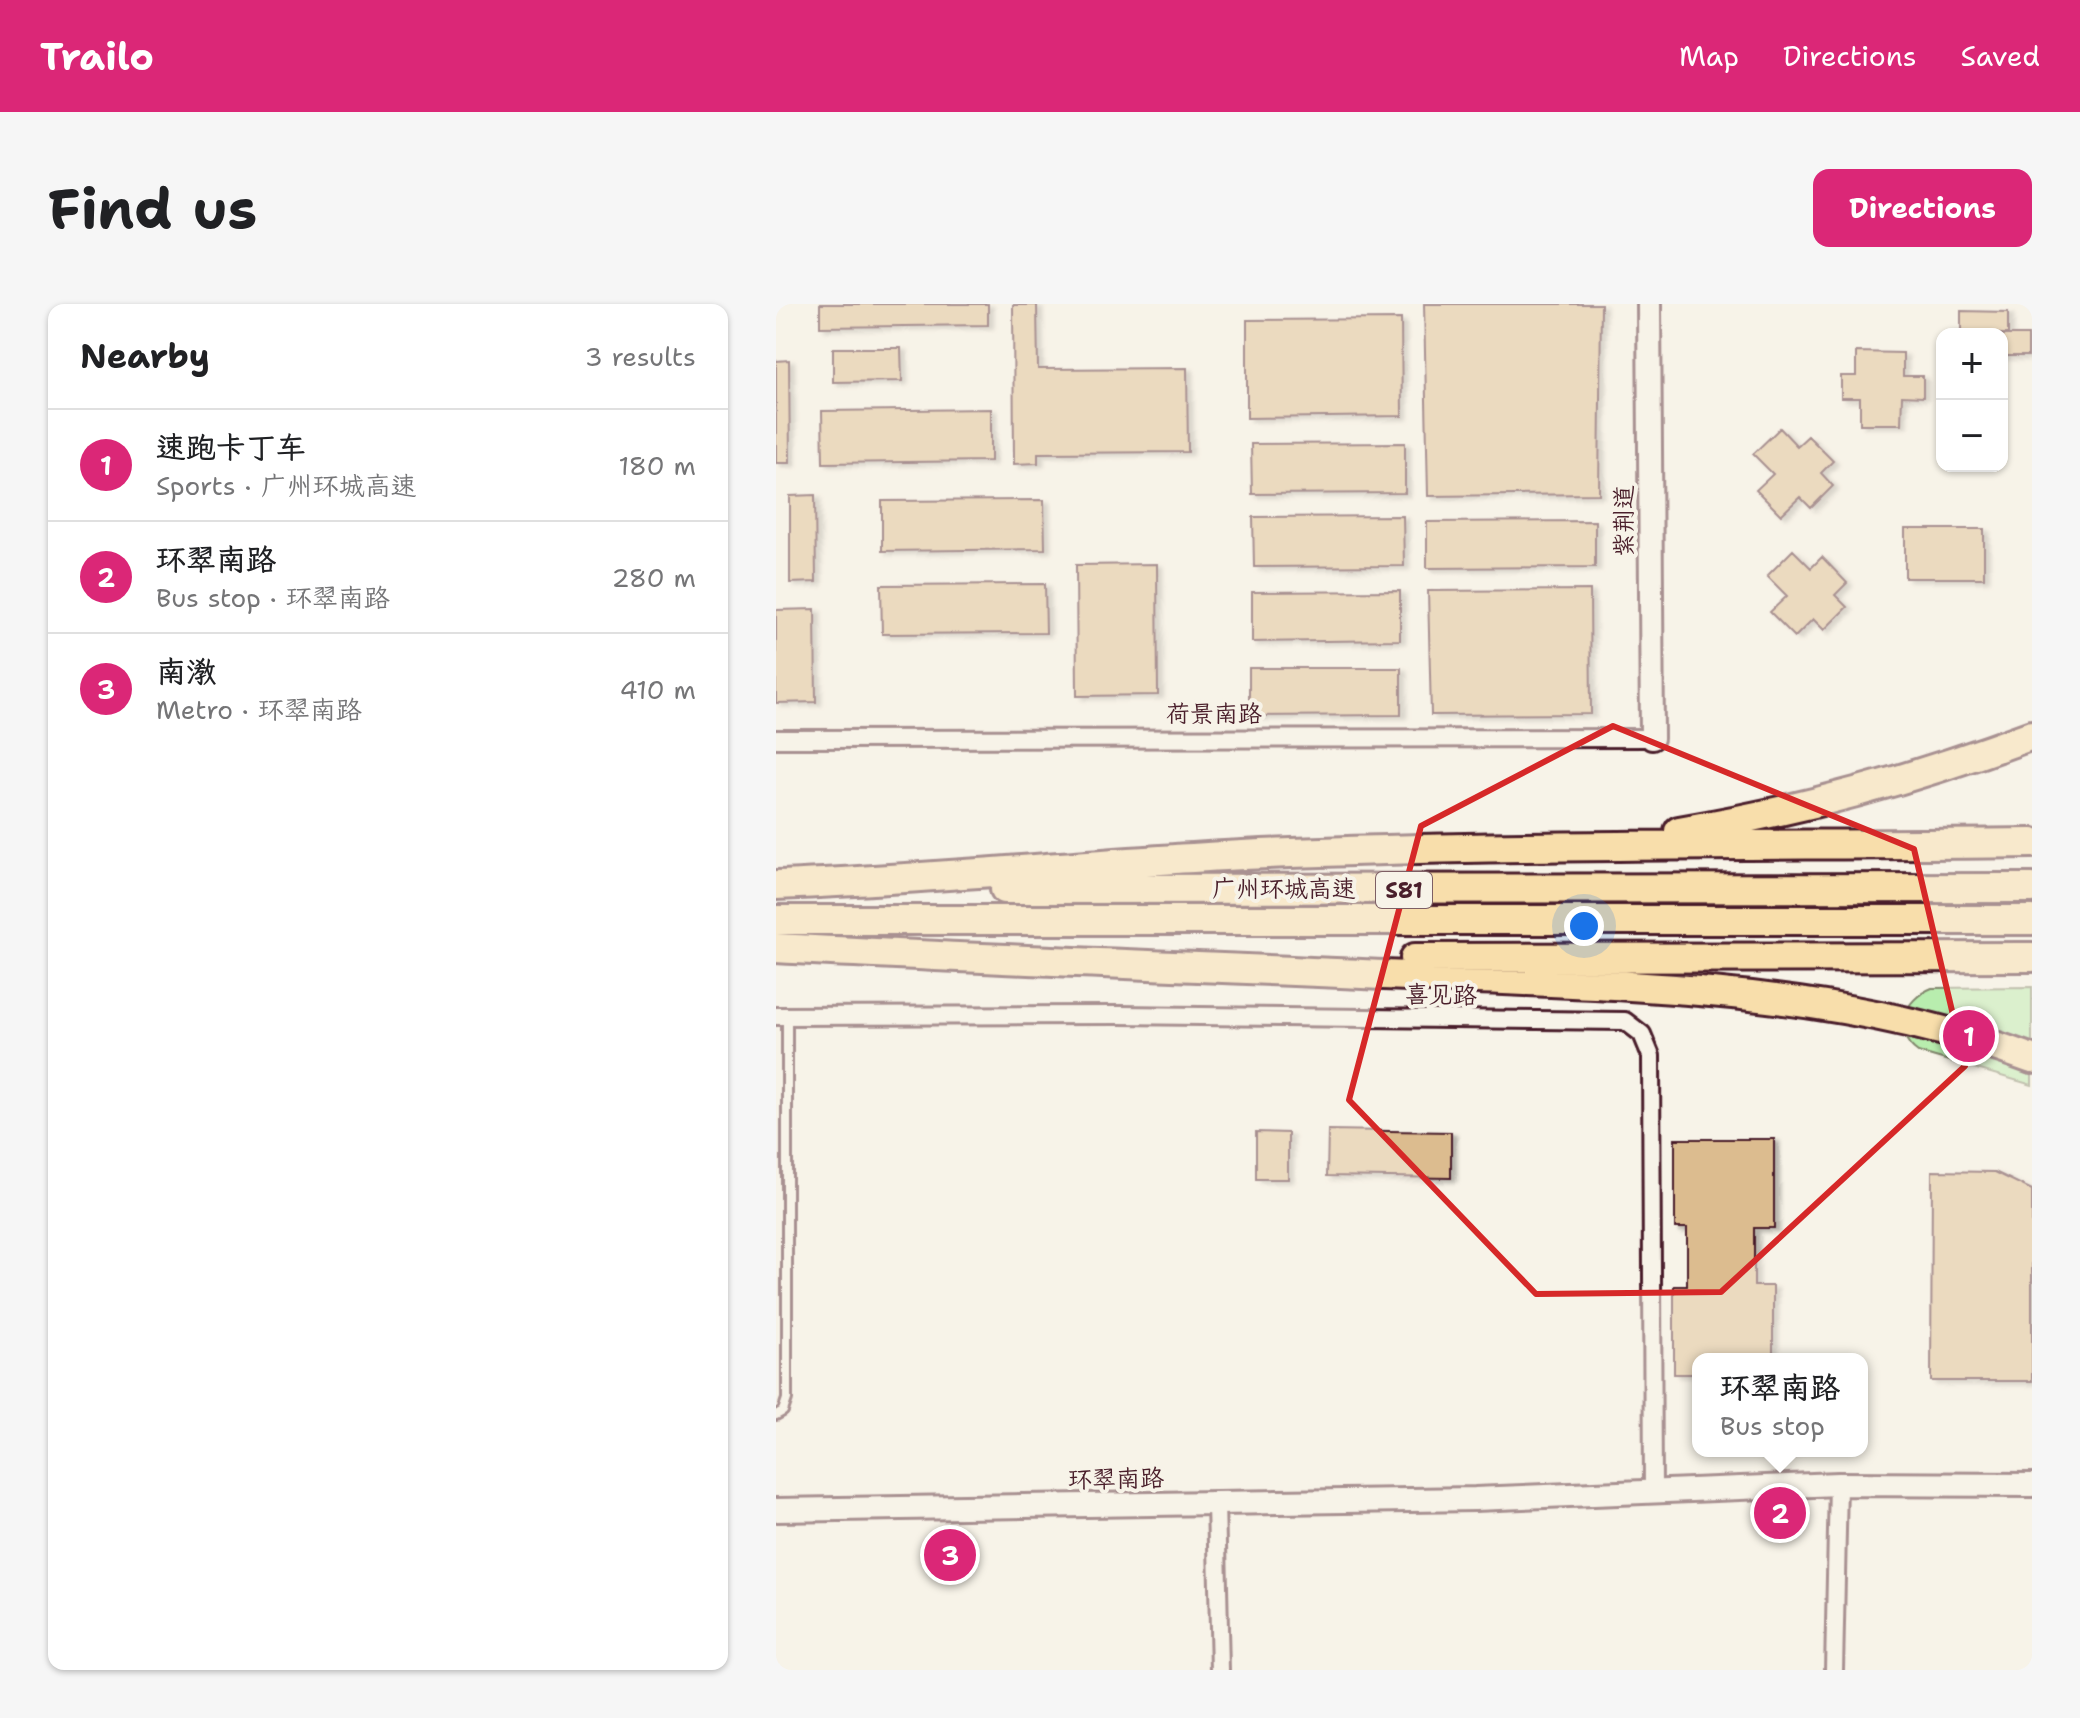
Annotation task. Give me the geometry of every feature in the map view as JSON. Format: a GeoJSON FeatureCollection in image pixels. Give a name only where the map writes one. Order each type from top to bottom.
{"type":"FeatureCollection","features":[{"type":"Feature","properties":{"kind":"highway"},"geometry":{"type":"LineString","coordinates":[[1526,847],[1617,841],[1771,815],[1905,780],[2032,735]]}},
{"type":"Feature","properties":{"kind":"highway"},"geometry":{"type":"LineString","coordinates":[[776,887],[1242,855],[1526,847],[2032,843]]}},
{"type":"Feature","properties":{"kind":"highway","name":"广州环城高速"},"geometry":{"type":"LineString","coordinates":[[776,887],[2032,888]]}},
{"type":"Feature","properties":{"kind":"highway","name":"广州环城高速"},"geometry":{"type":"LineString","coordinates":[[776,920],[2032,920]]}},
{"type":"Feature","properties":{"kind":"highway"},"geometry":{"type":"LineString","coordinates":[[776,948],[1526,981],[1784,999],[1914,1023],[2032,1059]]}},
{"type":"Feature","properties":{"kind":"highway"},"geometry":{"type":"LineString","coordinates":[[1014,958],[2032,957]]}},
{"type":"Feature","properties":{"kind":"street","name":"紫荆道"},"geometry":{"type":"LineString","coordinates":[[1649,304],[1652,738]]}},
{"type":"Feature","properties":{"kind":"street","name":"荷景南路"},"geometry":{"type":"LineString","coordinates":[[776,739],[1652,738]]}},
{"type":"Feature","properties":{"kind":"street","name":"喜见路"},"geometry":{"type":"LineString","coordinates":[[782,1016],[1120,1015],[1625,1021],[1642,1034],[1651,1056],[1653,1492]]}},
{"type":"Feature","properties":{"kind":"street","name":"环翠南路"},"geometry":{"type":"LineString","coordinates":[[776,1510],[1475,1499],[1838,1484],[2032,1485]]}},
{"type":"Feature","properties":{"kind":"street"},"geometry":{"type":"LineString","coordinates":[[1834,1670],[1838,1484]]}},
{"type":"Feature","properties":{"kind":"street"},"geometry":{"type":"LineString","coordinates":[[1216,1503],[1220,1670]]}},
{"type":"Feature","properties":{"kind":"lane"},"geometry":{"type":"LineString","coordinates":[[776,1415],[783,1411],[787,1399],[782,1016]]}},
{"type":"Feature","properties":{"kind":"highlighted area"},"geometry":{"type":"Polygon","coordinates":[[[1613,726],[1914,849],[1965,1066],[1721,1292],[1536,1294],[1349,1100],[1421,826],[1613,726]]]}},
{"type":"Feature","properties":{"kind":"green space"},"geometry":{"type":"Polygon","coordinates":[[[2032,987],[2032,1085],[1918,1052],[1904,1035],[1904,1017],[1908,1008],[1922,993],[1932,988],[2032,987]]]}},
{"type":"Feature","properties":{"kind":"building"},"geometry":{"type":"Polygon","coordinates":[[[820,304],[988,304],[988,325],[820,327],[820,304]]]}},
{"type":"Feature","properties":{"kind":"building"},"geometry":{"type":"Polygon","coordinates":[[[1424,304],[1601,304],[1599,494],[1428,496],[1424,304]]]}},
{"type":"Feature","properties":{"kind":"building"},"geometry":{"type":"Polygon","coordinates":[[[1013,305],[1037,305],[1038,369],[1187,368],[1188,452],[1038,453],[1038,463],[1014,464],[1013,305]]]}},
{"type":"Feature","properties":{"kind":"building"},"geometry":{"type":"Polygon","coordinates":[[[1961,311],[2008,312],[2008,328],[1961,328],[1961,311]]]}},
{"type":"Feature","properties":{"kind":"building"},"geometry":{"type":"Polygon","coordinates":[[[1401,319],[1402,416],[1247,418],[1247,320],[1401,319]]]}},
{"type":"Feature","properties":{"kind":"building"},"geometry":{"type":"Polygon","coordinates":[[[2008,335],[2028,335],[2028,356],[2008,356],[2008,335]]]}},
{"type":"Feature","properties":{"kind":"building"},"geometry":{"type":"Polygon","coordinates":[[[833,348],[901,348],[902,381],[833,382],[833,348]]]}},
{"type":"Feature","properties":{"kind":"building"},"geometry":{"type":"Polygon","coordinates":[[[1856,352],[1903,353],[1903,376],[1923,376],[1923,397],[1902,396],[1901,424],[1860,424],[1860,398],[1841,398],[1841,376],[1856,376],[1856,352]]]}},
{"type":"Feature","properties":{"kind":"building"},"geometry":{"type":"Polygon","coordinates":[[[789,360],[790,463],[776,463],[776,361],[789,360]]]}},
{"type":"Feature","properties":{"kind":"building"},"geometry":{"type":"Polygon","coordinates":[[[991,409],[991,461],[823,463],[822,411],[991,409]]]}},
{"type":"Feature","properties":{"kind":"building"},"geometry":{"type":"Polygon","coordinates":[[[1780,428],[1797,446],[1808,436],[1833,461],[1821,473],[1833,486],[1811,508],[1800,497],[1781,515],[1756,490],[1773,474],[1753,454],[1780,428]]]}},
{"type":"Feature","properties":{"kind":"building"},"geometry":{"type":"Polygon","coordinates":[[[1405,443],[1405,493],[1252,494],[1251,444],[1405,443]]]}},
{"type":"Feature","properties":{"kind":"building"},"geometry":{"type":"Polygon","coordinates":[[[815,495],[816,582],[790,583],[790,496],[815,495]]]}},
{"type":"Feature","properties":{"kind":"building"},"geometry":{"type":"Polygon","coordinates":[[[1044,500],[1045,549],[882,551],[882,501],[1044,500]]]}},
{"type":"Feature","properties":{"kind":"building"},"geometry":{"type":"Polygon","coordinates":[[[1403,516],[1404,566],[1254,567],[1253,517],[1403,516]]]}},
{"type":"Feature","properties":{"kind":"building"},"geometry":{"type":"Polygon","coordinates":[[[1595,521],[1595,567],[1427,568],[1427,522],[1595,521]]]}},
{"type":"Feature","properties":{"kind":"building"},"geometry":{"type":"Polygon","coordinates":[[[1905,529],[1984,529],[1984,578],[1905,578],[1905,529]]]}},
{"type":"Feature","properties":{"kind":"building"},"geometry":{"type":"Polygon","coordinates":[[[1793,550],[1811,568],[1822,557],[1847,583],[1835,595],[1847,607],[1824,630],[1813,619],[1795,637],[1770,612],[1787,596],[1767,576],[1793,550]]]}},
{"type":"Feature","properties":{"kind":"building"},"geometry":{"type":"Polygon","coordinates":[[[1157,564],[1158,695],[1077,696],[1076,565],[1157,564]]]}},
{"type":"Feature","properties":{"kind":"building"},"geometry":{"type":"Polygon","coordinates":[[[1045,584],[1046,633],[882,634],[881,585],[1045,584]]]}},
{"type":"Feature","properties":{"kind":"building"},"geometry":{"type":"Polygon","coordinates":[[[1590,590],[1591,714],[1431,715],[1428,591],[1590,590]]]}},
{"type":"Feature","properties":{"kind":"building"},"geometry":{"type":"Polygon","coordinates":[[[1400,591],[1400,640],[1252,642],[1252,592],[1400,591]]]}},
{"type":"Feature","properties":{"kind":"building"},"geometry":{"type":"Polygon","coordinates":[[[815,609],[816,702],[776,703],[776,610],[815,609]]]}},
{"type":"Feature","properties":{"kind":"building"},"geometry":{"type":"Polygon","coordinates":[[[1249,668],[1401,668],[1401,715],[1249,716],[1249,668]]]}},
{"type":"Feature","properties":{"kind":"building"},"geometry":{"type":"Polygon","coordinates":[[[1328,1130],[1451,1132],[1451,1178],[1327,1176],[1328,1130]]]}},
{"type":"Feature","properties":{"kind":"building"},"geometry":{"type":"Polygon","coordinates":[[[1256,1132],[1288,1133],[1288,1179],[1256,1179],[1256,1132]]]}},
{"type":"Feature","properties":{"kind":"building"},"geometry":{"type":"Polygon","coordinates":[[[1675,1139],[1774,1139],[1774,1228],[1754,1228],[1754,1286],[1773,1286],[1773,1353],[1692,1353],[1692,1374],[1674,1374],[1674,1286],[1687,1286],[1687,1228],[1675,1228],[1675,1139]]]}},
{"type":"Feature","properties":{"kind":"building"},"geometry":{"type":"Polygon","coordinates":[[[1932,1171],[1995,1172],[2032,1190],[2032,1381],[1931,1381],[1932,1171]]]}},
{"type":"Feature","properties":{"kind":"place","name":"速跑卡丁车"},"geometry":{"type":"Point","coordinates":[1969,1036]}},
{"type":"Feature","properties":{"kind":"place","name":"环翠南路"},"geometry":{"type":"Point","coordinates":[1780,1513]}},
{"type":"Feature","properties":{"kind":"place","name":"南漖"},"geometry":{"type":"Point","coordinates":[950,1555]}}]}
